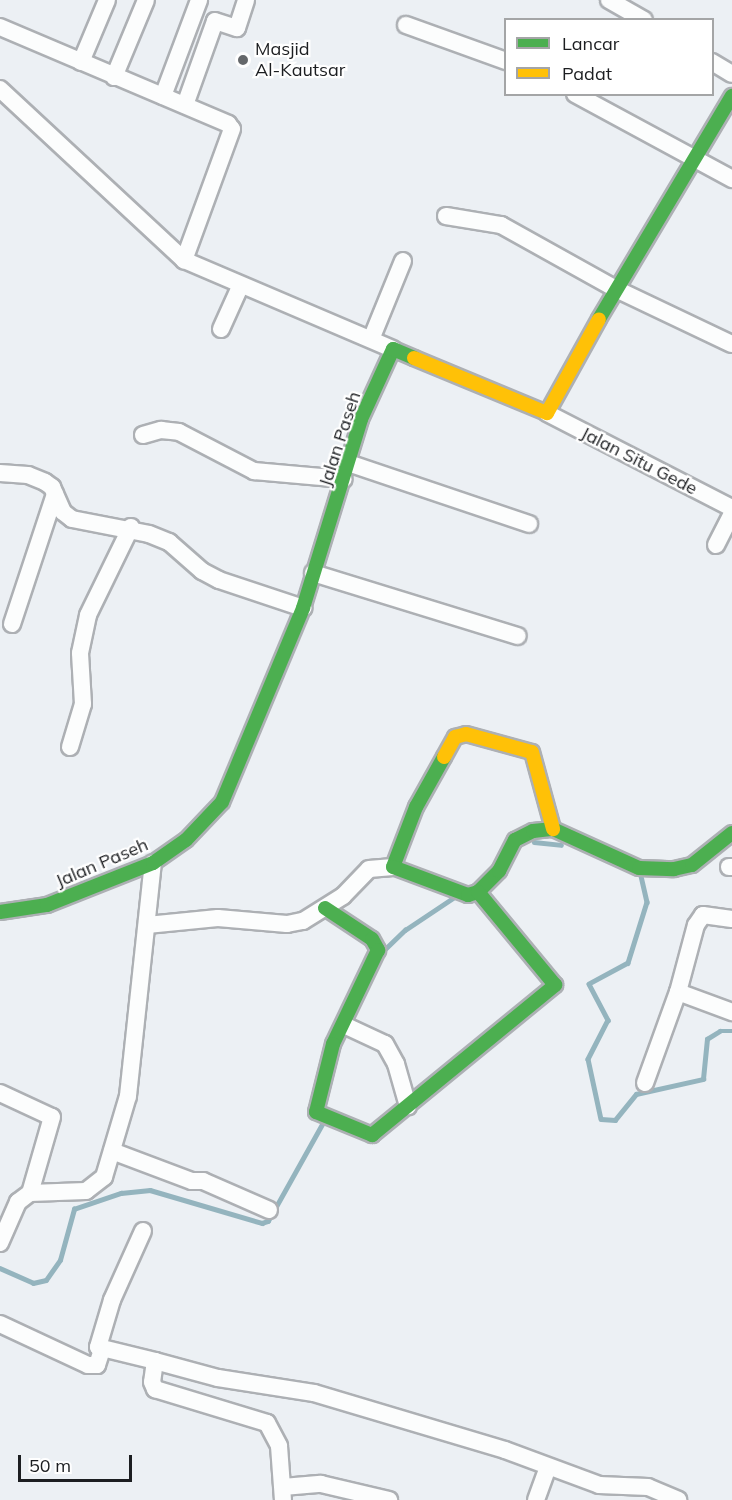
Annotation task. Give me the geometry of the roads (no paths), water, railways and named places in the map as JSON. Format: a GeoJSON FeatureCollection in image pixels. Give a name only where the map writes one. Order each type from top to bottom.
{"type":"FeatureCollection","features":[{"type":"Feature","properties":{"kind":"street"},"geometry":{"type":"LineString","coordinates":[[81,62],[107,0]]}},
{"type":"Feature","properties":{"kind":"street"},"geometry":{"type":"LineString","coordinates":[[114,77],[146,0]]}},
{"type":"Feature","properties":{"kind":"street"},"geometry":{"type":"LineString","coordinates":[[163,96],[198,0]]}},
{"type":"Feature","properties":{"kind":"street"},"geometry":{"type":"LineString","coordinates":[[185,105],[215,21],[237,28],[246,0]]}},
{"type":"Feature","properties":{"kind":"street"},"geometry":{"type":"LineString","coordinates":[[609,0],[640,18]]}},
{"type":"Feature","properties":{"kind":"street"},"geometry":{"type":"LineString","coordinates":[[406,25],[504,60]]}},
{"type":"Feature","properties":{"kind":"street"},"geometry":{"type":"LineString","coordinates":[[0,27],[185,105],[232,129],[184,261]]}},
{"type":"Feature","properties":{"kind":"street"},"geometry":{"type":"LineString","coordinates":[[714,63],[732,74]]}},
{"type":"Feature","properties":{"kind":"street"},"geometry":{"type":"LineString","coordinates":[[0,89],[184,261],[240,287],[372,337],[393,349],[547,413],[693,156],[732,96]]}},
{"type":"Feature","properties":{"kind":"street"},"geometry":{"type":"LineString","coordinates":[[579,96],[732,179]]}},
{"type":"Feature","properties":{"kind":"street"},"geometry":{"type":"LineString","coordinates":[[446,216],[501,225],[616,289],[732,344]]}},
{"type":"Feature","properties":{"kind":"street"},"geometry":{"type":"LineString","coordinates":[[372,337],[403,261]]}},
{"type":"Feature","properties":{"kind":"street"},"geometry":{"type":"LineString","coordinates":[[221,329],[240,287]]}},
{"type":"Feature","properties":{"kind":"street","name":"Jalan Paseh"},"geometry":{"type":"LineString","coordinates":[[0,912],[47,905],[153,863],[186,840],[222,802],[303,608],[361,419],[393,349]]}},
{"type":"Feature","properties":{"kind":"street","name":"Jalan Situ Gede"},"geometry":{"type":"LineString","coordinates":[[547,413],[732,508]]}},
{"type":"Feature","properties":{"kind":"street"},"geometry":{"type":"LineString","coordinates":[[143,435],[161,430],[179,432],[254,471],[346,471],[529,524]]}},
{"type":"Feature","properties":{"kind":"street"},"geometry":{"type":"LineString","coordinates":[[0,473],[28,475],[45,482],[55,494],[63,512],[72,519],[131,527],[170,542],[202,571],[219,580],[303,608]]}},
{"type":"Feature","properties":{"kind":"street"},"geometry":{"type":"LineString","coordinates":[[12,624],[55,494]]}},
{"type":"Feature","properties":{"kind":"street"},"geometry":{"type":"LineString","coordinates":[[716,545],[732,513]]}},
{"type":"Feature","properties":{"kind":"street"},"geometry":{"type":"LineString","coordinates":[[70,747],[83,704],[80,653],[88,615],[131,527]]}},
{"type":"Feature","properties":{"kind":"street"},"geometry":{"type":"LineString","coordinates":[[313,573],[518,636]]}},
{"type":"Feature","properties":{"kind":"street"},"geometry":{"type":"LineString","coordinates":[[393,867],[416,807],[455,736],[466,734],[532,752],[553,829]]}},
{"type":"Feature","properties":{"kind":"street"},"geometry":{"type":"LineString","coordinates":[[481,894],[499,871],[515,840],[534,831],[553,829],[639,868],[692,865],[732,833]]}},
{"type":"Feature","properties":{"kind":"street"},"geometry":{"type":"LineString","coordinates":[[0,1244],[18,1202],[30,1193],[93,1188],[104,1177],[128,1096],[153,863]]}},
{"type":"Feature","properties":{"kind":"street"},"geometry":{"type":"LineString","coordinates":[[147,926],[218,918],[287,924],[303,921],[343,896],[369,869],[393,867],[459,894],[481,894]]}},
{"type":"Feature","properties":{"kind":"street"},"geometry":{"type":"LineString","coordinates":[[325,908],[372,939],[378,947],[346,1026],[325,1070],[316,1112],[325,1119],[372,1135],[555,985],[502,926],[481,894]]}},
{"type":"Feature","properties":{"kind":"street"},"geometry":{"type":"LineString","coordinates":[[645,1083],[678,992],[696,925],[704,915],[732,919]]}},
{"type":"Feature","properties":{"kind":"street"},"geometry":{"type":"LineString","coordinates":[[678,992],[732,1012]]}},
{"type":"Feature","properties":{"kind":"street"},"geometry":{"type":"LineString","coordinates":[[346,1026],[385,1044],[396,1064],[408,1106]]}},
{"type":"Feature","properties":{"kind":"street"},"geometry":{"type":"LineString","coordinates":[[0,1093],[52,1117],[30,1193]]}},
{"type":"Feature","properties":{"kind":"street"},"geometry":{"type":"LineString","coordinates":[[112,1151],[192,1181],[203,1181],[269,1210]]}},
{"type":"Feature","properties":{"kind":"street"},"geometry":{"type":"LineString","coordinates":[[143,1231],[96,1343],[102,1350],[218,1378],[314,1393],[505,1450],[599,1485],[648,1487],[678,1500]]}},
{"type":"Feature","properties":{"kind":"street"},"geometry":{"type":"LineString","coordinates":[[0,1324],[88,1365],[97,1365],[102,1350]]}},
{"type":"Feature","properties":{"kind":"street"},"geometry":{"type":"LineString","coordinates":[[155,1361],[152,1382],[155,1389],[267,1423],[279,1446],[283,1494],[321,1485],[389,1500]]}},
{"type":"Feature","properties":{"kind":"street"},"geometry":{"type":"LineString","coordinates":[[536,1500],[548,1467]]}},
{"type":"Feature","properties":{"kind":"waterway"},"geometry":{"type":"LineString","coordinates":[[534,842],[561,845]]}},
{"type":"Feature","properties":{"kind":"waterway"},"geometry":{"type":"LineString","coordinates":[[641,876],[647,902],[628,963],[589,984],[608,1020],[588,1059],[601,1119],[615,1120],[636,1094],[703,1079],[707,1039],[720,1031],[732,1031]]}},
{"type":"Feature","properties":{"kind":"waterway"},"geometry":{"type":"LineString","coordinates":[[384,950],[405,930],[453,898]]}},
{"type":"Feature","properties":{"kind":"waterway"},"geometry":{"type":"LineString","coordinates":[[0,1268],[33,1283],[46,1280],[60,1260],[74,1209],[121,1193],[150,1190],[262,1223],[268,1221],[324,1121]]}},
{"type":"Feature","properties":{"kind":"place","name":"Masjid Al-Kautsar"},"geometry":{"type":"Point","coordinates":[243,60]}}]}
